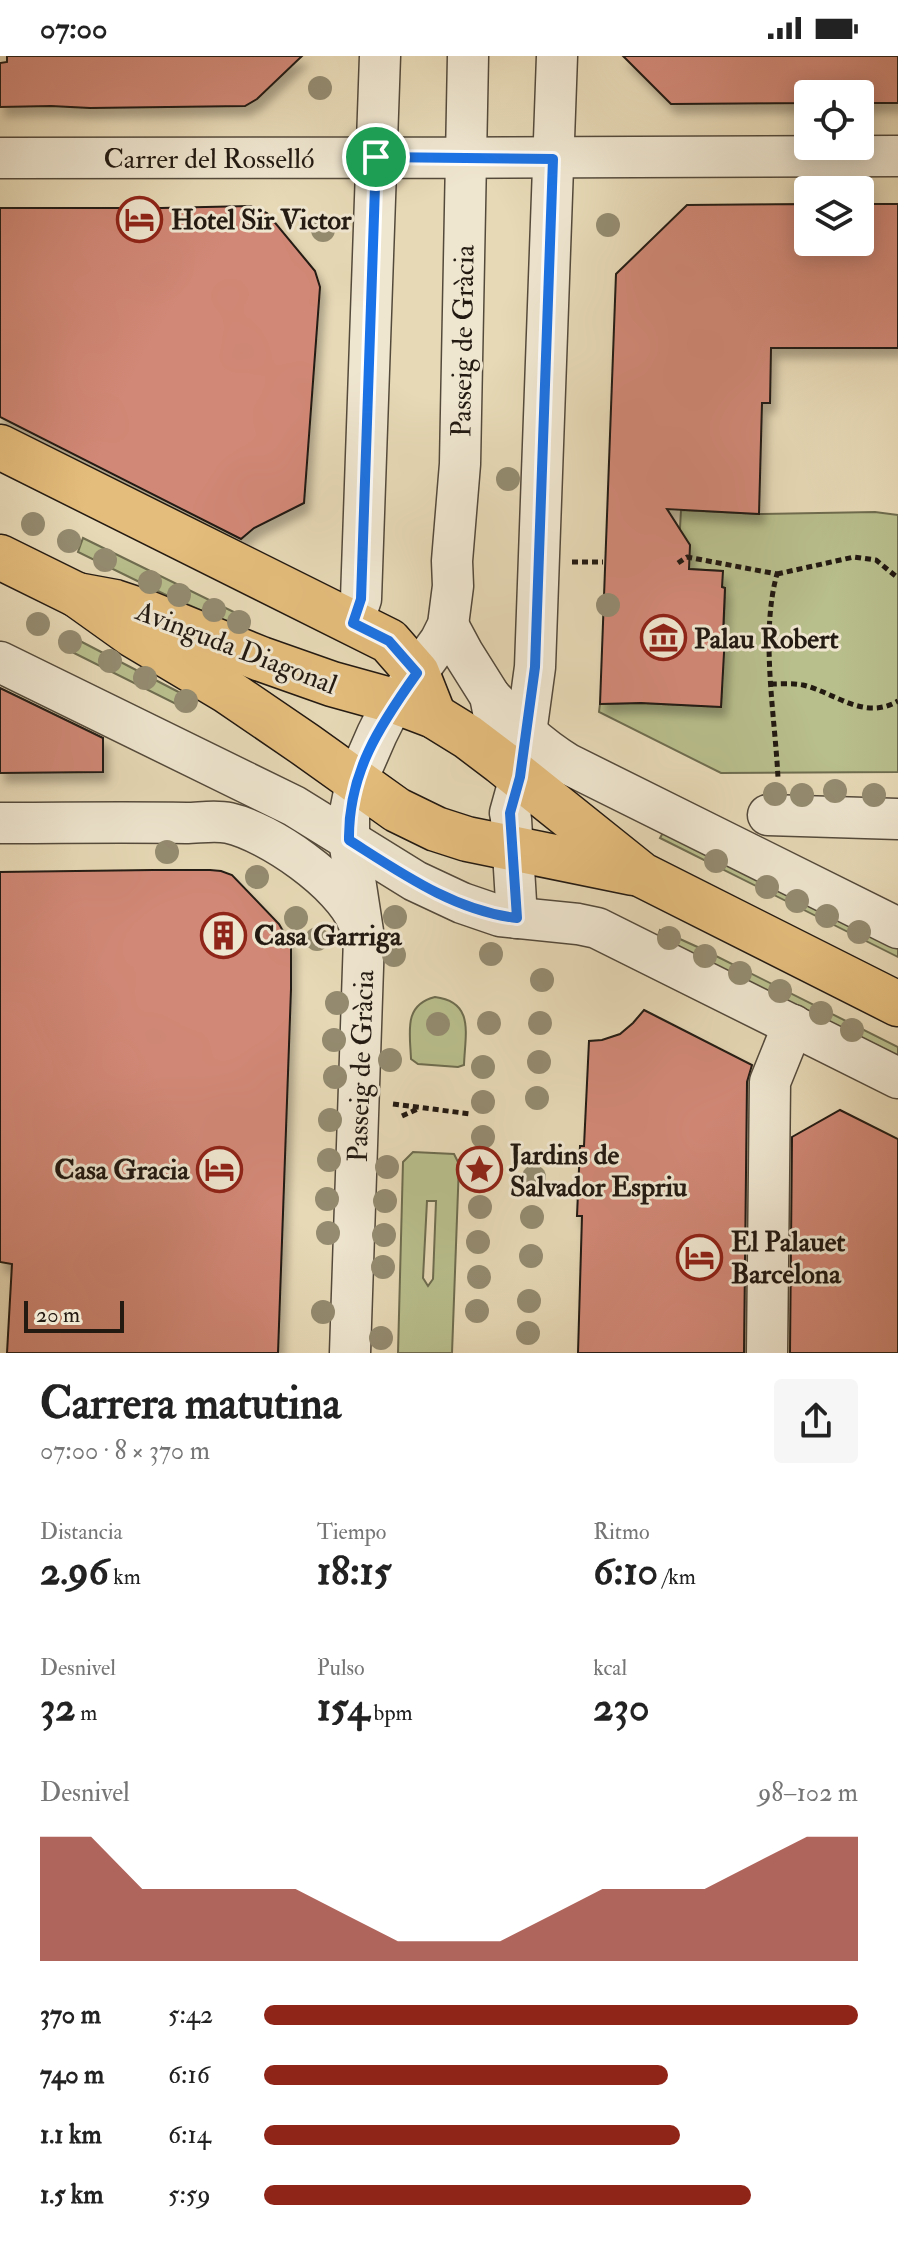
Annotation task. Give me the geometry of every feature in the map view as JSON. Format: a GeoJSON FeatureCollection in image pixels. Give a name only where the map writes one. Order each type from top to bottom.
{"type":"FeatureCollection","features":[{"type":"Feature","properties":{"kind":"main road"},"geometry":{"type":"LineString","coordinates":[[0,447],[389,641],[416,697],[468,737],[514,787],[642,875],[898,1004]]}},
{"type":"Feature","properties":{"kind":"main road","name":"Avinguda Diagonal"},"geometry":{"type":"LineString","coordinates":[[0,557],[77,595],[133,635],[254,709],[397,810],[436,829],[467,839],[514,787],[642,875]]}},
{"type":"Feature","properties":{"kind":"main road","name":"Avinguda Diagonal"},"geometry":{"type":"LineString","coordinates":[[77,595],[115,602],[145,612],[332,684],[416,697]]}},
{"type":"Feature","properties":{"kind":"street"},"geometry":{"type":"LineString","coordinates":[[353,623],[361,599],[380,56]]}},
{"type":"Feature","properties":{"kind":"street","name":"Passeig de Gràcia"},"geometry":{"type":"LineString","coordinates":[[350,1353],[364,938],[349,840],[349,817],[356,782],[371,745],[416,697],[448,625],[460,464],[468,56]]}},
{"type":"Feature","properties":{"kind":"street"},"geometry":{"type":"LineString","coordinates":[[517,918],[514,787],[536,654],[557,56]]}},
{"type":"Feature","properties":{"kind":"street","name":"Carrer del Rosselló"},"geometry":{"type":"LineString","coordinates":[[0,158],[898,156]]}},
{"type":"Feature","properties":{"kind":"street"},"geometry":{"type":"LineString","coordinates":[[448,625],[490,696],[514,787]]}},
{"type":"Feature","properties":{"kind":"street"},"geometry":{"type":"LineString","coordinates":[[0,662],[294,806],[415,881],[462,903],[489,913],[597,928],[898,1078]]}},
{"type":"Feature","properties":{"kind":"street"},"geometry":{"type":"LineString","coordinates":[[514,787],[543,749],[583,772],[898,928]]}},
{"type":"Feature","properties":{"kind":"street"},"geometry":{"type":"LineString","coordinates":[[775,815],[898,819]]}},
{"type":"Feature","properties":{"kind":"street"},"geometry":{"type":"LineString","coordinates":[[0,823],[228,823],[270,839],[336,887],[353,909],[364,938]]}},
{"type":"Feature","properties":{"kind":"street"},"geometry":{"type":"LineString","coordinates":[[767,1353],[770,1082],[793,1025]]}},
{"type":"Feature","properties":{"kind":"path"},"geometry":{"type":"LineString","coordinates":[[678,563],[687,557],[777,574],[854,557],[876,560],[898,578]]}},
{"type":"Feature","properties":{"kind":"path"},"geometry":{"type":"LineString","coordinates":[[775,815],[771,595],[777,574]]}},
{"type":"Feature","properties":{"kind":"path"},"geometry":{"type":"LineString","coordinates":[[771,684],[801,684],[859,708],[882,709],[898,701]]}},
{"type":"Feature","properties":{"kind":"path"},"geometry":{"type":"LineString","coordinates":[[388,1103],[471,1114]]}},
{"type":"Feature","properties":{"kind":"path"},"geometry":{"type":"LineString","coordinates":[[402,1116],[421,1108]]}},
{"type":"Feature","properties":{"kind":"green space"},"geometry":{"type":"Polygon","coordinates":[[[681,510],[759,514],[875,512],[898,515],[898,772],[721,773],[599,712],[600,704],[721,707],[725,588],[722,587],[721,571],[688,569],[678,563],[681,510]]]}},
{"type":"Feature","properties":{"kind":"green space"},"geometry":{"type":"Polygon","coordinates":[[[83,538],[248,619],[243,629],[78,552],[83,538]]]}},
{"type":"Feature","properties":{"kind":"green space"},"geometry":{"type":"Polygon","coordinates":[[[80,641],[196,701],[190,711],[74,653],[80,641]]]}},
{"type":"Feature","properties":{"kind":"green space"},"geometry":{"type":"Polygon","coordinates":[[[665,829],[898,946],[898,957],[660,838],[665,829]]]}},
{"type":"Feature","properties":{"kind":"green space"},"geometry":{"type":"Polygon","coordinates":[[[660,930],[898,1047],[898,1059],[657,939],[660,930]]]}},
{"type":"Feature","properties":{"kind":"green space"},"geometry":{"type":"Polygon","coordinates":[[[435,997],[457,1005],[462,1013],[466,1031],[464,1065],[418,1064],[411,1059],[413,1013],[418,1006],[435,997]]]}},
{"type":"Feature","properties":{"kind":"green space"},"geometry":{"type":"Polygon","coordinates":[[[413,1152],[454,1154],[459,1164],[452,1353],[398,1353],[403,1162],[413,1152]],[[427,1201],[423,1278],[428,1286],[433,1279],[436,1201],[427,1201]]]}},
{"type":"Feature","properties":{"kind":"building"},"geometry":{"type":"Polygon","coordinates":[[[7,56],[302,56],[257,99],[245,106],[90,108],[0,107],[0,63],[7,62],[7,56]]]}},
{"type":"Feature","properties":{"kind":"building"},"geometry":{"type":"Polygon","coordinates":[[[623,56],[898,56],[898,103],[874,103],[874,80],[794,80],[794,103],[671,104],[623,56]]]}},
{"type":"Feature","properties":{"kind":"building"},"geometry":{"type":"Polygon","coordinates":[[[794,204],[794,256],[874,256],[874,204],[898,204],[898,348],[771,348],[770,403],[762,403],[759,514],[667,509],[690,545],[689,569],[723,571],[725,635],[721,707],[600,704],[616,274],[687,205],[794,204]]]}},
{"type":"Feature","properties":{"kind":"building"},"geometry":{"type":"Polygon","coordinates":[[[250,206],[267,213],[315,271],[320,287],[304,503],[254,528],[241,539],[0,417],[0,208],[250,206]]]}},
{"type":"Feature","properties":{"kind":"building"},"geometry":{"type":"Polygon","coordinates":[[[0,688],[103,738],[103,772],[0,773],[0,688]]]}},
{"type":"Feature","properties":{"kind":"building"},"geometry":{"type":"Polygon","coordinates":[[[210,870],[232,875],[279,924],[291,945],[278,1353],[7,1353],[12,1264],[0,1262],[0,872],[210,870]]]}},
{"type":"Feature","properties":{"kind":"building"},"geometry":{"type":"Polygon","coordinates":[[[644,1010],[752,1065],[747,1082],[744,1353],[578,1353],[582,1216],[577,1216],[589,1041],[620,1034],[644,1010]]]}},
{"type":"Feature","properties":{"kind":"building"},"geometry":{"type":"Polygon","coordinates":[[[840,1110],[898,1139],[898,1353],[790,1353],[792,1137],[840,1110]]]}},
{"type":"Feature","properties":{"kind":"place","name":"Hotel Sir Victor"},"geometry":{"type":"Point","coordinates":[140,219]}},
{"type":"Feature","properties":{"kind":"place","name":"Palau Robert"},"geometry":{"type":"Point","coordinates":[663,638]}},
{"type":"Feature","properties":{"kind":"place","name":"Casa Garriga"},"geometry":{"type":"Point","coordinates":[223,935]}},
{"type":"Feature","properties":{"kind":"place","name":"Casa Gracia"},"geometry":{"type":"Point","coordinates":[220,1169]}},
{"type":"Feature","properties":{"kind":"place","name":"Jardins de Salvador Espriu"},"geometry":{"type":"Point","coordinates":[479,1170]}},
{"type":"Feature","properties":{"kind":"place","name":"El Palauet Barcelona"},"geometry":{"type":"Point","coordinates":[700,1257]}},
{"type":"Feature","properties":{"kind":"route"},"geometry":{"type":"LineString","coordinates":[[376,157],[553,159],[535,667],[520,777],[510,813],[517,918],[489,913],[462,903],[415,881],[349,840],[349,817],[356,782],[366,755],[387,714],[417,673],[389,641],[353,623],[361,599],[376,157]]}}]}
